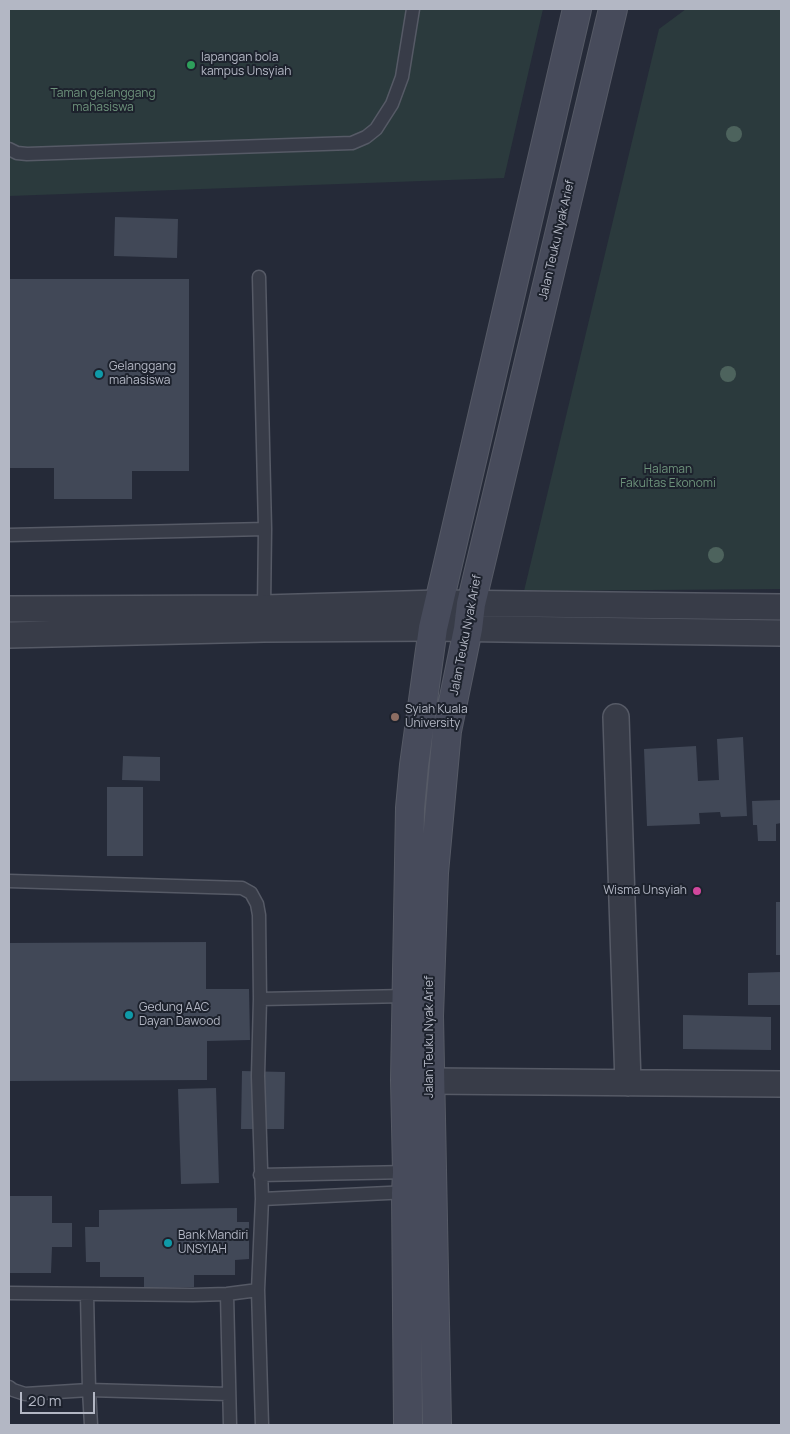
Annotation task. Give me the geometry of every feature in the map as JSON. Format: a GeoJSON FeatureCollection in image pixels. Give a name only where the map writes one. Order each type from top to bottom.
{"type":"FeatureCollection","features":[{"type":"Feature","properties":{"kind":"main road","name":"Jalan Teuku Nyak Arief"},"geometry":{"type":"LineString","coordinates":[[437,1425],[419,1181],[405,1080],[410,808],[414,764],[436,616],[577,9]]}},
{"type":"Feature","properties":{"kind":"main road","name":"Jalan Teuku Nyak Arief"},"geometry":{"type":"LineString","coordinates":[[408,1425],[419,1181],[430,1081],[429,1016],[434,873],[447,731],[470,617],[612,9]]}},
{"type":"Feature","properties":{"kind":"street"},"geometry":{"type":"LineString","coordinates":[[470,617],[781,607]]}},
{"type":"Feature","properties":{"kind":"street"},"geometry":{"type":"LineString","coordinates":[[9,609],[264,608],[781,633]]}},
{"type":"Feature","properties":{"kind":"street"},"geometry":{"type":"LineString","coordinates":[[9,635],[264,629],[436,616]]}},
{"type":"Feature","properties":{"kind":"street"},"geometry":{"type":"LineString","coordinates":[[616,717],[628,1083]]}},
{"type":"Feature","properties":{"kind":"street"},"geometry":{"type":"LineString","coordinates":[[430,1081],[781,1084]]}},
{"type":"Feature","properties":{"kind":"lane"},"geometry":{"type":"LineString","coordinates":[[9,149],[17,153],[27,154],[352,144],[376,129],[392,104],[402,77],[413,9]]}},
{"type":"Feature","properties":{"kind":"lane"},"geometry":{"type":"LineString","coordinates":[[259,277],[265,529],[264,608]]}},
{"type":"Feature","properties":{"kind":"lane"},"geometry":{"type":"LineString","coordinates":[[9,535],[265,529]]}},
{"type":"Feature","properties":{"kind":"lane"},"geometry":{"type":"LineString","coordinates":[[9,882],[242,888],[251,893],[257,904],[259,915],[260,999],[258,1076],[262,1199],[258,1290],[262,1425]]}},
{"type":"Feature","properties":{"kind":"lane"},"geometry":{"type":"LineString","coordinates":[[260,999],[407,996]]}},
{"type":"Feature","properties":{"kind":"lane"},"geometry":{"type":"LineString","coordinates":[[260,1175],[419,1181]]}},
{"type":"Feature","properties":{"kind":"lane"},"geometry":{"type":"LineString","coordinates":[[262,1199],[419,1181]]}},
{"type":"Feature","properties":{"kind":"lane"},"geometry":{"type":"LineString","coordinates":[[9,1293],[227,1294],[258,1290]]}},
{"type":"Feature","properties":{"kind":"lane"},"geometry":{"type":"LineString","coordinates":[[87,1294],[91,1425]]}},
{"type":"Feature","properties":{"kind":"lane"},"geometry":{"type":"LineString","coordinates":[[227,1294],[230,1425]]}},
{"type":"Feature","properties":{"kind":"lane"},"geometry":{"type":"LineString","coordinates":[[9,1387],[26,1394],[90,1390],[229,1394]]}},
{"type":"Feature","properties":{"kind":"green space","name":"Taman gelanggang mahasiswa"},"geometry":{"type":"Polygon","coordinates":[[[9,9],[543,9],[504,178],[9,196],[9,9]]]}},
{"type":"Feature","properties":{"kind":"green space","name":"Halaman Fakultas Ekonomi"},"geometry":{"type":"Polygon","coordinates":[[[686,9],[781,9],[781,589],[524,591],[659,29],[686,9]]]}},
{"type":"Feature","properties":{"kind":"building"},"geometry":{"type":"Polygon","coordinates":[[[115,217],[178,219],[177,258],[114,256],[115,217]]]}},
{"type":"Feature","properties":{"kind":"building","name":"Gelanggang mahasiswa"},"geometry":{"type":"Polygon","coordinates":[[[9,279],[189,279],[189,471],[132,471],[132,499],[54,499],[54,468],[9,468],[9,279]]]}},
{"type":"Feature","properties":{"kind":"building"},"geometry":{"type":"Polygon","coordinates":[[[743,737],[747,816],[721,817],[720,812],[699,813],[700,824],[647,826],[644,749],[696,746],[698,781],[719,780],[717,739],[743,737]]]}},
{"type":"Feature","properties":{"kind":"building"},"geometry":{"type":"Polygon","coordinates":[[[123,756],[160,757],[160,781],[122,780],[123,756]]]}},
{"type":"Feature","properties":{"kind":"building"},"geometry":{"type":"Polygon","coordinates":[[[107,787],[143,787],[143,856],[107,856],[107,787]]]}},
{"type":"Feature","properties":{"kind":"building"},"geometry":{"type":"Polygon","coordinates":[[[781,800],[781,823],[776,824],[776,841],[758,841],[757,825],[753,825],[752,801],[781,800]]]}},
{"type":"Feature","properties":{"kind":"building"},"geometry":{"type":"Polygon","coordinates":[[[776,902],[781,902],[781,955],[776,955],[776,902]]]}},
{"type":"Feature","properties":{"kind":"building","name":"Gedung AAC Dayan Dawood"},"geometry":{"type":"Polygon","coordinates":[[[206,942],[206,989],[249,989],[250,1040],[207,1041],[207,1080],[9,1081],[9,943],[206,942]]]}},
{"type":"Feature","properties":{"kind":"building"},"geometry":{"type":"Polygon","coordinates":[[[781,972],[781,1005],[748,1005],[748,973],[781,972]]]}},
{"type":"Feature","properties":{"kind":"building"},"geometry":{"type":"Polygon","coordinates":[[[683,1015],[771,1017],[771,1050],[683,1049],[683,1015]]]}},
{"type":"Feature","properties":{"kind":"building"},"geometry":{"type":"Polygon","coordinates":[[[242,1071],[285,1072],[284,1129],[241,1129],[242,1071]]]}},
{"type":"Feature","properties":{"kind":"building"},"geometry":{"type":"Polygon","coordinates":[[[216,1088],[219,1183],[181,1184],[178,1089],[216,1088]]]}},
{"type":"Feature","properties":{"kind":"building"},"geometry":{"type":"Polygon","coordinates":[[[9,1196],[52,1196],[52,1223],[72,1223],[72,1247],[52,1247],[51,1273],[9,1273],[9,1196]]]}},
{"type":"Feature","properties":{"kind":"building","name":"Bank Mandiri UNSYIAH"},"geometry":{"type":"Polygon","coordinates":[[[237,1208],[237,1222],[249,1222],[249,1259],[235,1260],[235,1275],[194,1275],[194,1287],[144,1288],[144,1277],[100,1277],[100,1262],[86,1262],[85,1227],[99,1227],[99,1210],[237,1208]]]}},
{"type":"Feature","properties":{"kind":"place","name":"lapangan bola kampus Unsyiah"},"geometry":{"type":"Point","coordinates":[191,65]}},
{"type":"Feature","properties":{"kind":"place","name":"Gelanggang mahasiswa"},"geometry":{"type":"Point","coordinates":[99,374]}},
{"type":"Feature","properties":{"kind":"place","name":"Syiah Kuala University"},"geometry":{"type":"Point","coordinates":[395,717]}},
{"type":"Feature","properties":{"kind":"place","name":"Wisma Unsyiah"},"geometry":{"type":"Point","coordinates":[697,891]}},
{"type":"Feature","properties":{"kind":"place","name":"Gedung AAC Dayan Dawood"},"geometry":{"type":"Point","coordinates":[129,1015]}},
{"type":"Feature","properties":{"kind":"place","name":"Bank Mandiri UNSYIAH"},"geometry":{"type":"Point","coordinates":[168,1243]}}]}
